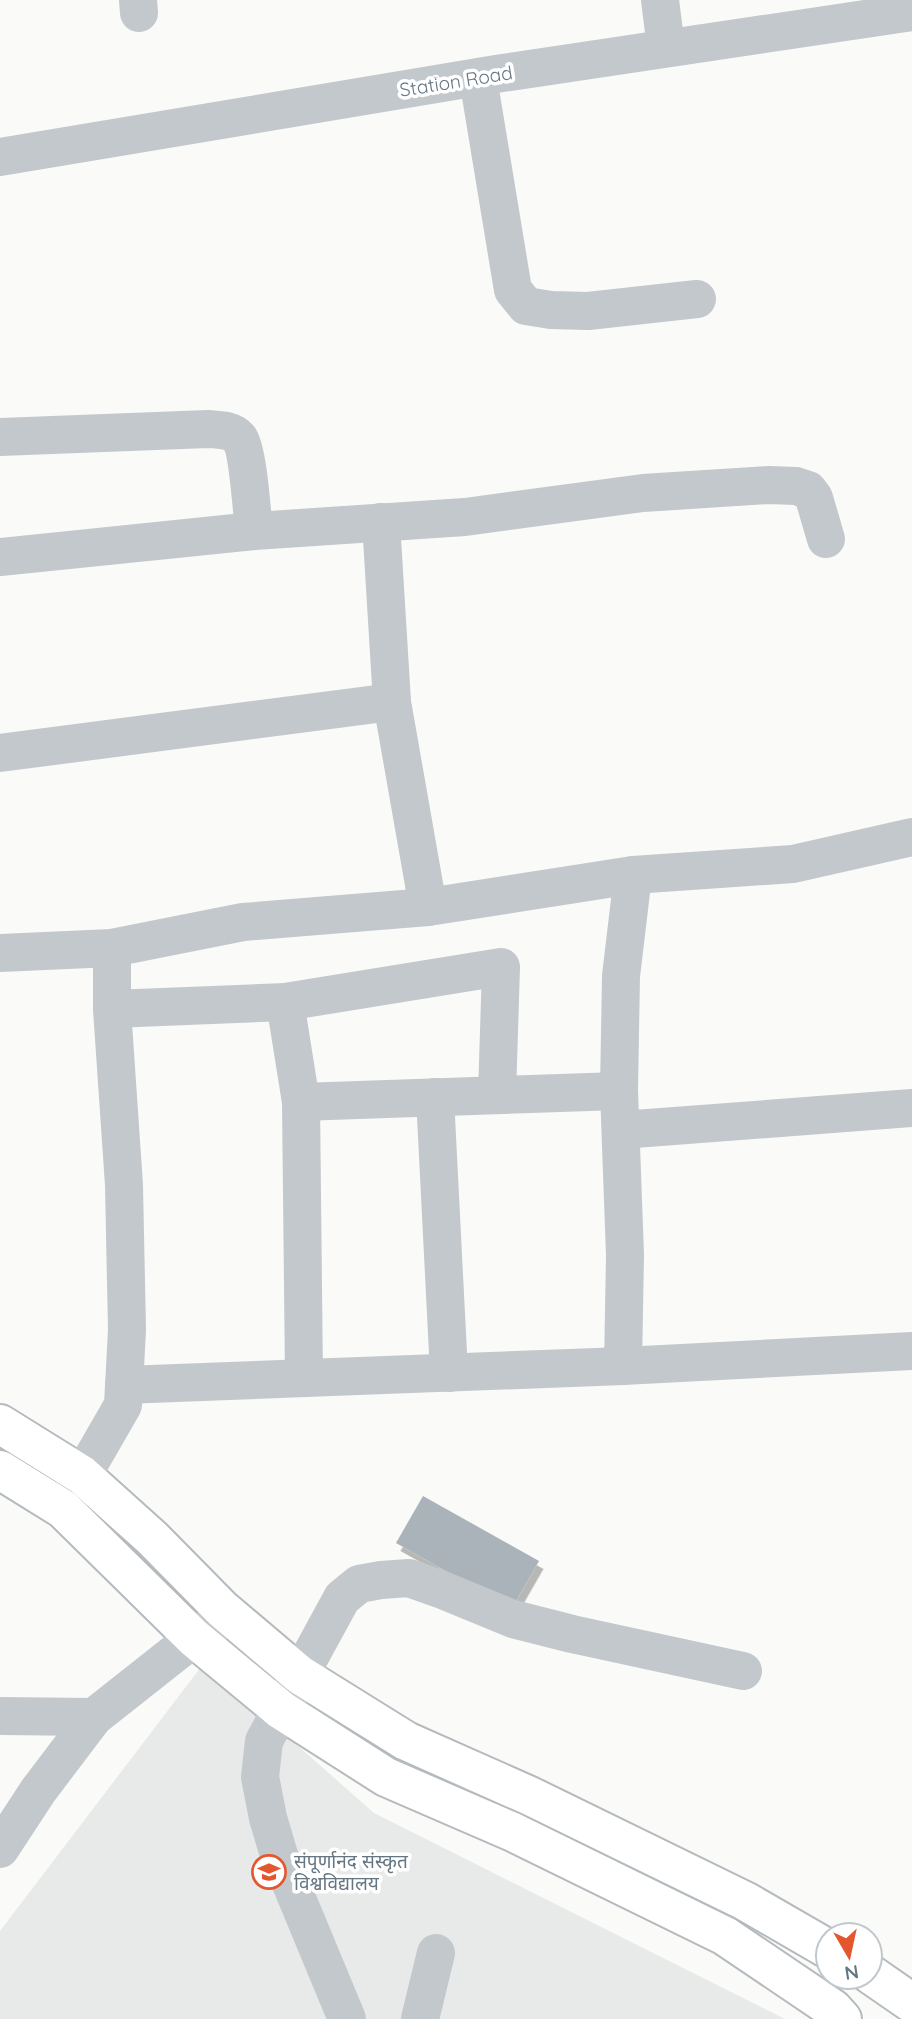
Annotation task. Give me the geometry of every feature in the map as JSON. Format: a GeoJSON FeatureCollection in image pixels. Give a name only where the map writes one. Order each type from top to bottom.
{"type":"FeatureCollection","features":[{"type":"Feature","properties":{"kind":"main road"},"geometry":{"type":"LineString","coordinates":[[0,1424],[82,1475],[152,1538],[229,1615],[300,1675],[406,1741],[530,1796],[745,1901],[814,1941]]}},
{"type":"Feature","properties":{"kind":"main road"},"geometry":{"type":"LineString","coordinates":[[0,1470],[63,1509],[194,1638],[281,1710],[386,1777],[513,1832],[724,1936],[838,2014]]}},
{"type":"Feature","properties":{"kind":"main road"},"geometry":{"type":"LineString","coordinates":[[770,1966],[793,1929]]}},
{"type":"Feature","properties":{"kind":"main road"},"geometry":{"type":"LineString","coordinates":[[884,1983],[912,2003]]}},
{"type":"Feature","properties":{"kind":"street"},"geometry":{"type":"LineString","coordinates":[[660,0],[666,48]]}},
{"type":"Feature","properties":{"kind":"street","name":"Station Road"},"geometry":{"type":"LineString","coordinates":[[0,157],[666,48],[912,12]]}},
{"type":"Feature","properties":{"kind":"street"},"geometry":{"type":"LineString","coordinates":[[478,78],[513,290],[526,306],[587,311],[697,299]]}},
{"type":"Feature","properties":{"kind":"street"},"geometry":{"type":"LineString","coordinates":[[0,437],[208,429],[228,431],[239,438],[244,452],[254,531]]}},
{"type":"Feature","properties":{"kind":"street"},"geometry":{"type":"LineString","coordinates":[[0,557],[254,531],[465,517],[643,493],[769,485],[796,486],[808,490],[814,498],[826,539]]}},
{"type":"Feature","properties":{"kind":"street"},"geometry":{"type":"LineString","coordinates":[[381,522],[392,702],[428,907]]}},
{"type":"Feature","properties":{"kind":"street"},"geometry":{"type":"LineString","coordinates":[[0,753],[392,702]]}},
{"type":"Feature","properties":{"kind":"street"},"geometry":{"type":"LineString","coordinates":[[0,953],[112,948],[243,922],[428,907],[633,874],[793,864],[912,837]]}},
{"type":"Feature","properties":{"kind":"street"},"geometry":{"type":"LineString","coordinates":[[623,1366],[625,1255],[619,1091],[621,976],[633,874]]}},
{"type":"Feature","properties":{"kind":"street"},"geometry":{"type":"LineString","coordinates":[[63,1509],[123,1405],[127,1330],[124,1185],[112,1009],[112,948]]}},
{"type":"Feature","properties":{"kind":"street"},"geometry":{"type":"LineString","coordinates":[[112,1009],[285,1002],[501,967],[497,1095]]}},
{"type":"Feature","properties":{"kind":"street"},"geometry":{"type":"LineString","coordinates":[[285,1002],[301,1102],[304,1378]]}},
{"type":"Feature","properties":{"kind":"street"},"geometry":{"type":"LineString","coordinates":[[301,1102],[619,1091]]}},
{"type":"Feature","properties":{"kind":"street"},"geometry":{"type":"LineString","coordinates":[[435,1097],[449,1373]]}},
{"type":"Feature","properties":{"kind":"street"},"geometry":{"type":"LineString","coordinates":[[621,1130],[912,1108]]}},
{"type":"Feature","properties":{"kind":"street"},"geometry":{"type":"LineString","coordinates":[[124,1385],[623,1366],[912,1351]]}},
{"type":"Feature","properties":{"kind":"street"},"geometry":{"type":"LineString","coordinates":[[347,2019],[279,1855],[260,1776],[264,1741],[342,1598],[359,1584],[409,1578],[513,1619],[743,1671]]}},
{"type":"Feature","properties":{"kind":"street"},"geometry":{"type":"LineString","coordinates":[[0,1849],[38,1791],[94,1717],[194,1638],[229,1615]]}},
{"type":"Feature","properties":{"kind":"street"},"geometry":{"type":"LineString","coordinates":[[0,1716],[94,1717]]}},
{"type":"Feature","properties":{"kind":"street"},"geometry":{"type":"LineString","coordinates":[[420,2019],[436,1953]]}},
{"type":"Feature","properties":{"kind":"shaded area","name":"संपूर्णानंद संस्कृत विश्वविद्यालय"},"geometry":{"type":"Polygon","coordinates":[[[204,1663],[374,1813],[785,2019],[0,2019],[0,1931],[204,1663]]]}},
{"type":"Feature","properties":{"kind":"building"},"geometry":{"type":"Polygon","coordinates":[[[423,1496],[539,1561],[512,1608],[396,1543],[423,1496]]]}},
{"type":"Feature","properties":{"kind":"place","name":"संपूर्णानंद संस्कृत विश्वविद्यालय"},"geometry":{"type":"Point","coordinates":[269,1872]}}]}
